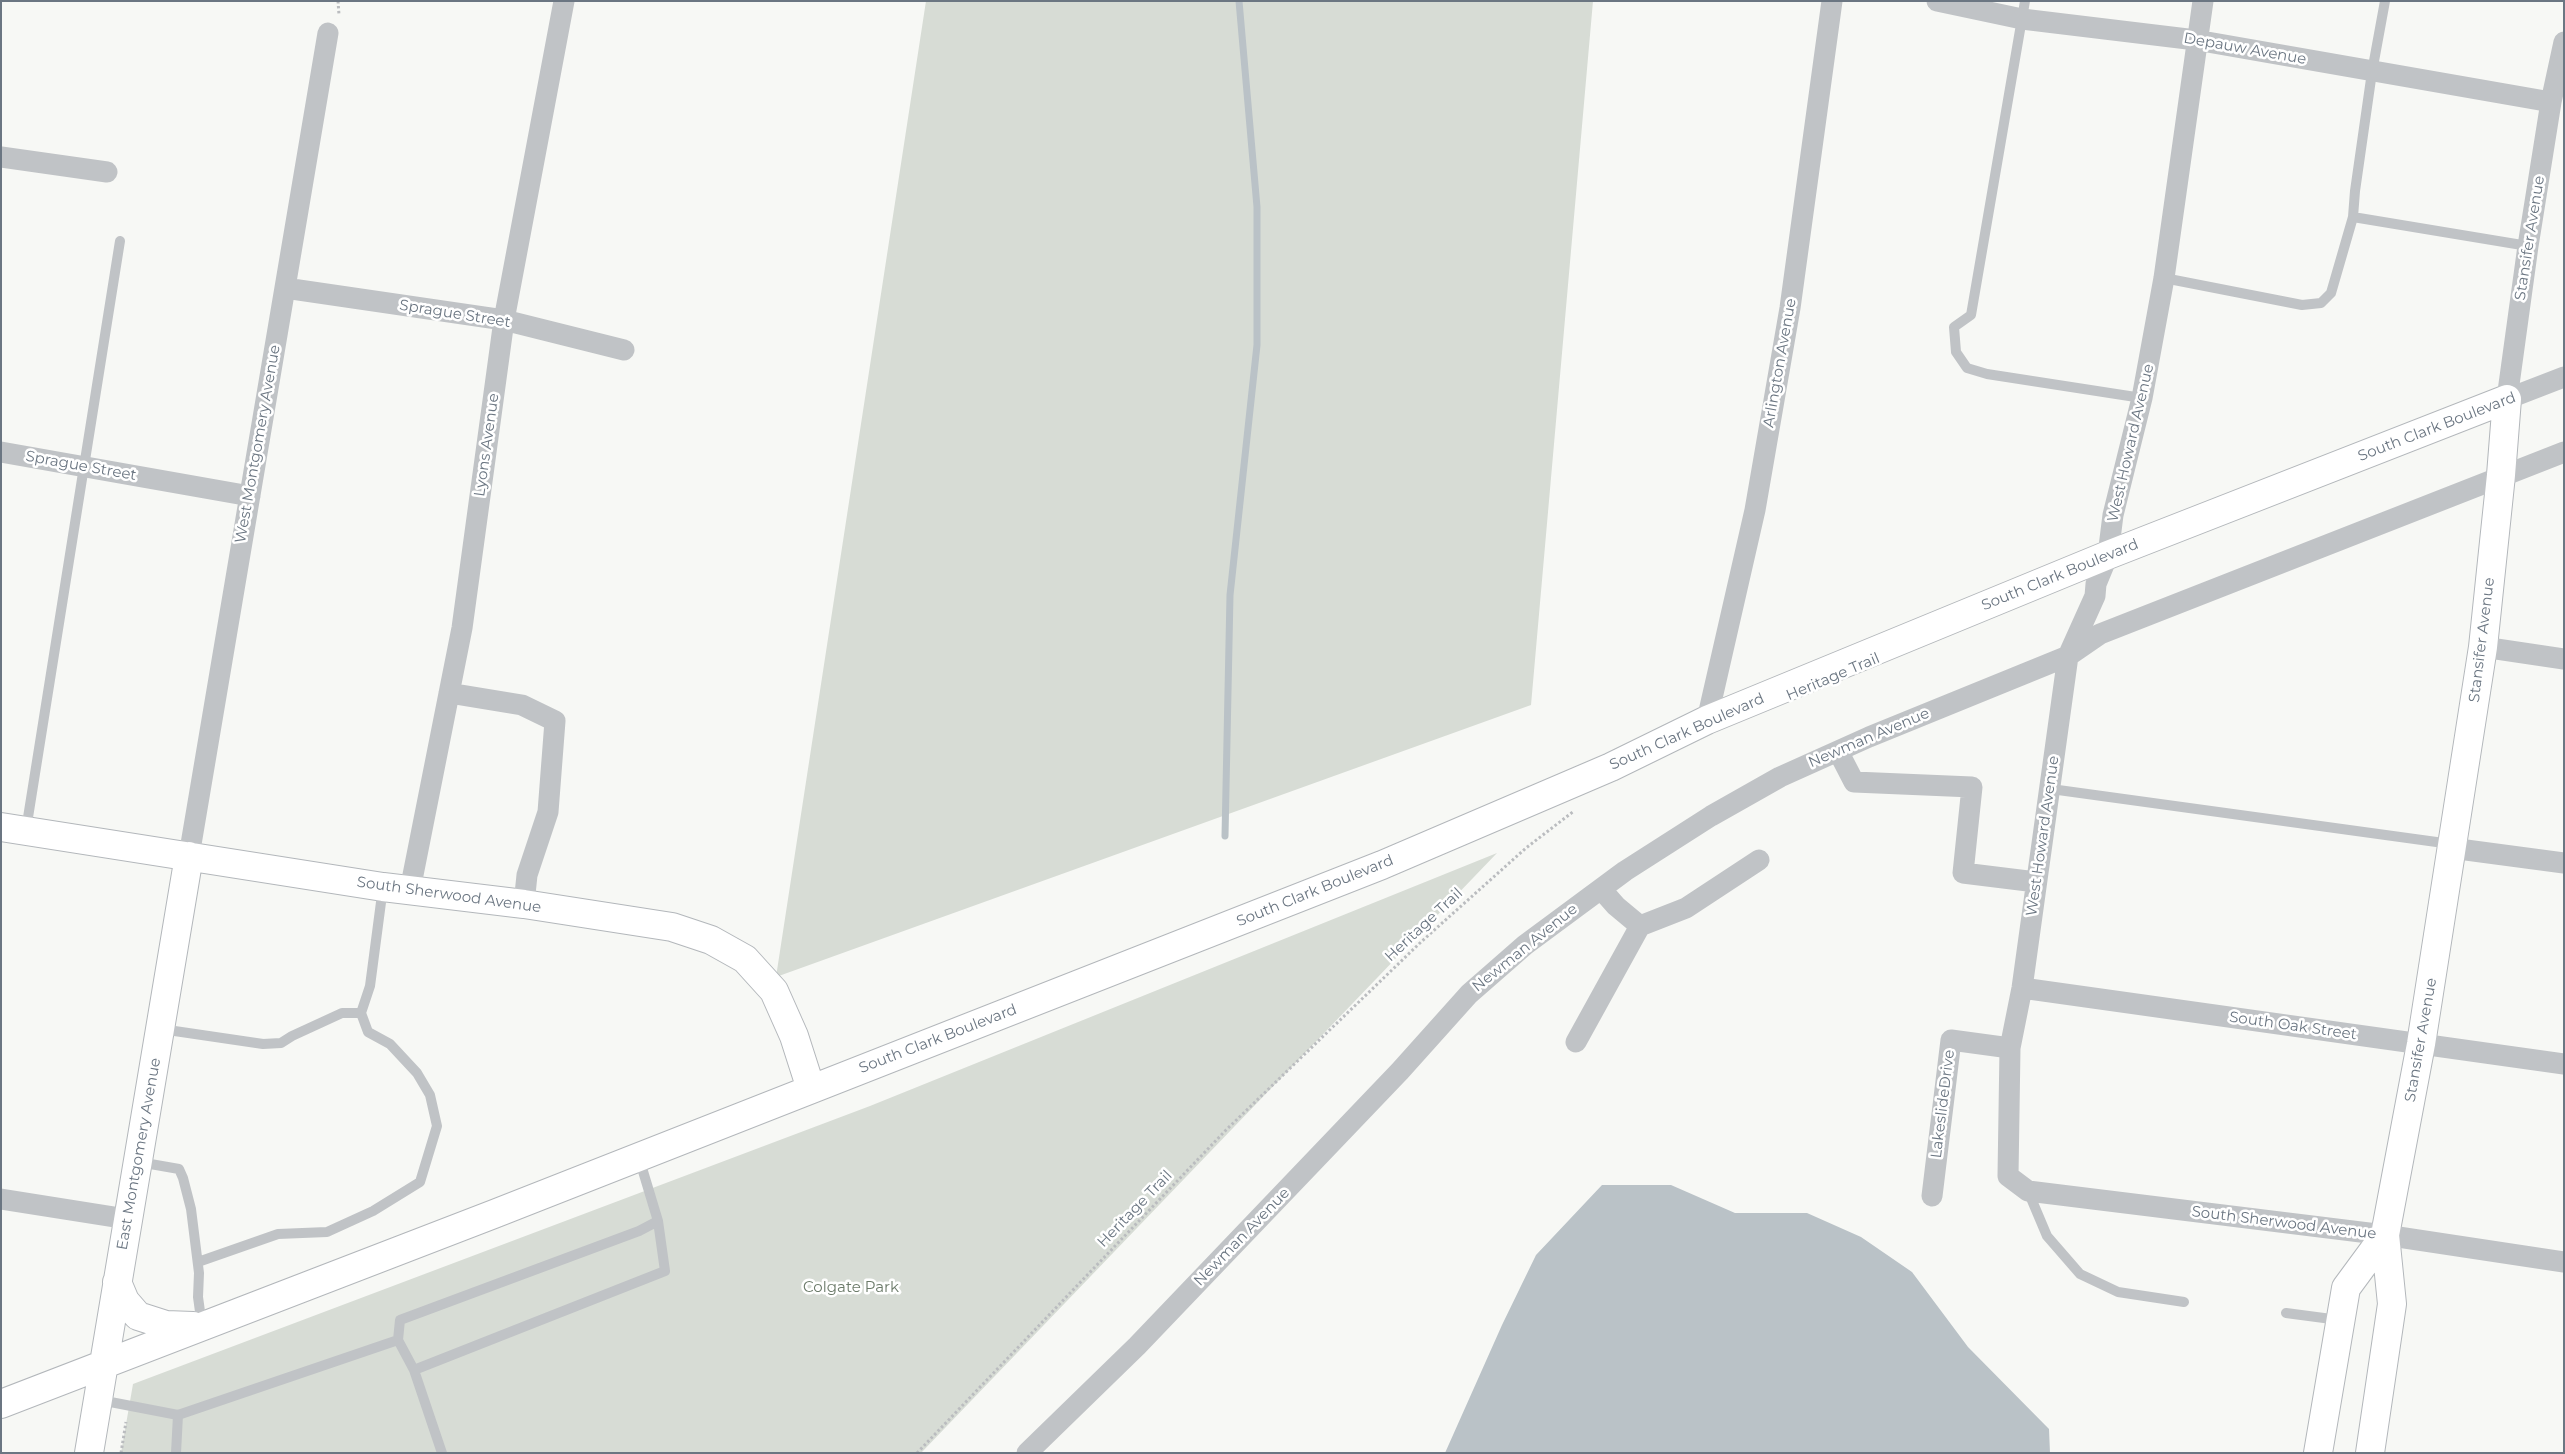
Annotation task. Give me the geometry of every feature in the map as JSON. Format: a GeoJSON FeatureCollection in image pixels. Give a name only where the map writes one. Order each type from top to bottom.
{"type":"FeatureCollection","features":[{"type":"Feature","properties":{"kind":"street","name":"Lyons Avenue"},"geometry":{"type":"LineString","coordinates":[[410,890],[462,628],[504,320],[564,1]]}},
{"type":"Feature","properties":{"kind":"street","name":"Arlington Avenue"},"geometry":{"type":"LineString","coordinates":[[1707,720],[1755,510],[1788,318],[1832,1]]}},
{"type":"Feature","properties":{"kind":"street","name":"Depauw Avenue"},"geometry":{"type":"LineString","coordinates":[[1938,1],[2023,10],[2196,40],[2372,72],[2555,113]]}},
{"type":"Feature","properties":{"kind":"street","name":"West Howard Avenue"},"geometry":{"type":"LineString","coordinates":[[2008,1176],[2010,1048],[2022,988],[2068,656],[2095,596],[2096,584],[2108,556],[2113,515],[2142,398],[2164,278],[2203,1]]}},
{"type":"Feature","properties":{"kind":"street","name":"West Montgomery Avenue"},"geometry":{"type":"LineString","coordinates":[[189,856],[328,33]]}},
{"type":"Feature","properties":{"kind":"street","name":"Stansifer Avenue"},"geometry":{"type":"LineString","coordinates":[[2385,1235],[2421,1044],[2483,646],[2507,399],[2528,246],[2555,113],[2564,42]]}},
{"type":"Feature","properties":{"kind":"street"},"geometry":{"type":"LineString","coordinates":[[1,157],[107,172]]}},
{"type":"Feature","properties":{"kind":"street","name":"Sprague Street"},"geometry":{"type":"LineString","coordinates":[[284,288],[504,320],[624,350]]}},
{"type":"Feature","properties":{"kind":"street","name":"South Clark Boulevard"},"geometry":{"type":"LineString","coordinates":[[6,1399],[103,1366],[1382,865],[1611,767],[1707,720],[2108,556],[2564,377]]}},
{"type":"Feature","properties":{"kind":"street","name":"Sprague Street"},"geometry":{"type":"LineString","coordinates":[[1,452],[250,496]]}},
{"type":"Feature","properties":{"kind":"street"},"geometry":{"type":"LineString","coordinates":[[2068,656],[2100,634],[2501,475],[2564,452]]}},
{"type":"Feature","properties":{"kind":"street"},"geometry":{"type":"LineString","coordinates":[[2483,646],[2564,659]]}},
{"type":"Feature","properties":{"kind":"street","name":"Newman Avenue"},"geometry":{"type":"LineString","coordinates":[[1027,1453],[1144,1339],[1400,1071],[1469,994],[1524,945],[1601,889],[1711,816],[1780,777],[1838,751],[2068,656]]}},
{"type":"Feature","properties":{"kind":"street"},"geometry":{"type":"LineString","coordinates":[[449,693],[522,705],[555,721],[548,812],[528,875],[524,904]]}},
{"type":"Feature","properties":{"kind":"street"},"geometry":{"type":"LineString","coordinates":[[1838,751],[1854,782],[1972,787],[1964,873],[2036,882]]}},
{"type":"Feature","properties":{"kind":"street","name":"South Sherwood Avenue"},"geometry":{"type":"LineString","coordinates":[[13,829],[383,887],[524,904],[672,927],[711,940],[745,959],[774,991],[794,1036],[811,1089]]}},
{"type":"Feature","properties":{"kind":"street"},"geometry":{"type":"LineString","coordinates":[[2451,846],[2564,863]]}},
{"type":"Feature","properties":{"kind":"street","name":"East Montgomery Avenue"},"geometry":{"type":"LineString","coordinates":[[89,1453],[189,856]]}},
{"type":"Feature","properties":{"kind":"street"},"geometry":{"type":"LineString","coordinates":[[1576,1042],[1640,926],[1686,908],[1759,860]]}},
{"type":"Feature","properties":{"kind":"street"},"geometry":{"type":"LineString","coordinates":[[1601,889],[1616,906],[1640,926]]}},
{"type":"Feature","properties":{"kind":"street","name":"South Oak Street"},"geometry":{"type":"LineString","coordinates":[[2022,988],[2564,1064]]}},
{"type":"Feature","properties":{"kind":"street","name":"LakeslideDrive"},"geometry":{"type":"LineString","coordinates":[[1932,1196],[1951,1040],[2010,1048]]}},
{"type":"Feature","properties":{"kind":"street","name":"South Sherwood Avenue"},"geometry":{"type":"LineString","coordinates":[[2008,1176],[2028,1191],[2385,1235],[2564,1262]]}},
{"type":"Feature","properties":{"kind":"street"},"geometry":{"type":"LineString","coordinates":[[1,1199],[127,1219]]}},
{"type":"Feature","properties":{"kind":"street"},"geometry":{"type":"LineString","coordinates":[[2318,1453],[2346,1288],[2385,1235]]}},
{"type":"Feature","properties":{"kind":"street"},"geometry":{"type":"LineString","coordinates":[[2370,1453],[2392,1304],[2385,1235]]}},
{"type":"Feature","properties":{"kind":"street"},"geometry":{"type":"LineString","coordinates":[[117,1282],[125,1301],[138,1316],[166,1326],[202,1326]]}},
{"type":"Feature","properties":{"kind":"lane"},"geometry":{"type":"LineString","coordinates":[[2164,278],[2302,305],[2321,303],[2331,293],[2353,217],[2372,72],[2385,1]]}},
{"type":"Feature","properties":{"kind":"lane"},"geometry":{"type":"LineString","coordinates":[[2023,10],[1970,314],[1954,327],[1956,352],[1967,368],[1986,374],[2142,398]]}},
{"type":"Feature","properties":{"kind":"lane"},"geometry":{"type":"LineString","coordinates":[[2353,217],[2528,246]]}},
{"type":"Feature","properties":{"kind":"lane"},"geometry":{"type":"LineString","coordinates":[[13,829],[84,466],[120,240]]}},
{"type":"Feature","properties":{"kind":"lane"},"geometry":{"type":"LineString","coordinates":[[2051,789],[2451,846]]}},
{"type":"Feature","properties":{"kind":"lane"},"geometry":{"type":"LineString","coordinates":[[198,1262],[278,1234],[327,1232],[367,1215],[420,1182],[437,1126],[430,1095],[417,1073],[390,1044],[368,1032],[361,1013],[370,986],[383,887]]}},
{"type":"Feature","properties":{"kind":"lane"},"geometry":{"type":"LineString","coordinates":[[160,1029],[263,1044],[282,1043],[292,1036],[342,1013],[361,1013]]}},
{"type":"Feature","properties":{"kind":"lane"},"geometry":{"type":"LineString","coordinates":[[414,1370],[665,1271],[658,1221],[638,1157]]}},
{"type":"Feature","properties":{"kind":"lane"},"geometry":{"type":"LineString","coordinates":[[138,1162],[179,1169],[191,1210],[198,1262],[198,1297],[202,1326]]}},
{"type":"Feature","properties":{"kind":"lane"},"geometry":{"type":"LineString","coordinates":[[2028,1191],[2047,1236],[2080,1274],[2118,1292],[2184,1302]]}},
{"type":"Feature","properties":{"kind":"lane"},"geometry":{"type":"LineString","coordinates":[[442,1453],[414,1370],[398,1340],[400,1320],[639,1231],[658,1221]]}},
{"type":"Feature","properties":{"kind":"lane"},"geometry":{"type":"LineString","coordinates":[[2286,1313],[2340,1320]]}},
{"type":"Feature","properties":{"kind":"lane"},"geometry":{"type":"LineString","coordinates":[[98,1399],[178,1415],[398,1340]]}},
{"type":"Feature","properties":{"kind":"lane"},"geometry":{"type":"LineString","coordinates":[[176,1453],[178,1415]]}},
{"type":"Feature","properties":{"kind":"path","name":"Heritage Trail"},"geometry":{"type":"LineString","coordinates":[[917,1453],[1226,1130],[1421,942],[1526,848],[1575,810]]}},
{"type":"Feature","properties":{"kind":"path"},"geometry":{"type":"LineString","coordinates":[[121,1453],[126,1422]]}},
{"type":"Feature","properties":{"kind":"green space"},"geometry":{"type":"Polygon","coordinates":[[[926,1],[1593,1],[1531,705],[776,977],[926,1]]]}},
{"type":"Feature","properties":{"kind":"green space","name":"Colgate Park"},"geometry":{"type":"Polygon","coordinates":[[[1497,853],[921,1453],[121,1453],[133,1384],[870,1106],[1497,853]]]}},
{"type":"Feature","properties":{"kind":"shaded area"},"geometry":{"type":"Polygon","coordinates":[[[1602,1185],[1671,1185],[1735,1213],[1807,1213],[1861,1237],[1912,1272],[1968,1347],[2049,1429],[2050,1453],[1445,1453],[1502,1325],[1536,1255],[1602,1185]]]}},
{"type":"Feature","properties":{"kind":"waterway"},"geometry":{"type":"LineString","coordinates":[[1225,836],[1230,595],[1257,345],[1257,207],[1239,1]]}}]}
